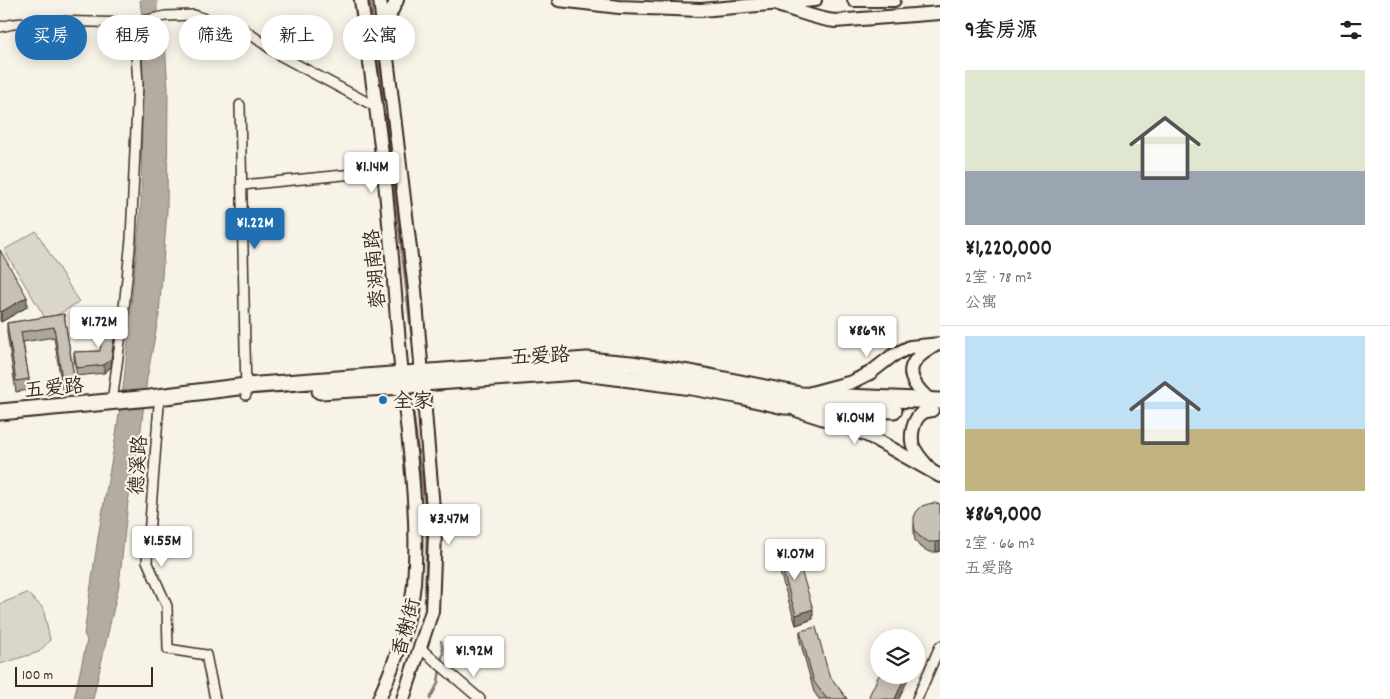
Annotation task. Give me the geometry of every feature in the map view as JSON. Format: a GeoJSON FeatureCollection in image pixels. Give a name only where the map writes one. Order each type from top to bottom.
{"type":"FeatureCollection","features":[{"type":"Feature","properties":{"kind":"main road","name":"蓉湖南路"},"geometry":{"type":"LineString","coordinates":[[361,0],[384,171],[411,453],[416,548],[414,585],[407,624],[396,660],[379,699]]}},
{"type":"Feature","properties":{"kind":"main road","name":"蓉湖南路"},"geometry":{"type":"LineString","coordinates":[[380,0],[382,15]]}},
{"type":"Feature","properties":{"kind":"main road"},"geometry":{"type":"LineString","coordinates":[[390,15],[397,0]]}},
{"type":"Feature","properties":{"kind":"main road"},"geometry":{"type":"LineString","coordinates":[[559,0],[618,2],[701,10],[815,0]]}},
{"type":"Feature","properties":{"kind":"main road"},"geometry":{"type":"LineString","coordinates":[[854,0],[894,0]]}},
{"type":"Feature","properties":{"kind":"main road"},"geometry":{"type":"LineString","coordinates":[[776,2],[820,19],[835,21],[940,13]]}},
{"type":"Feature","properties":{"kind":"main road","name":"蓉湖南路"},"geometry":{"type":"LineString","coordinates":[[388,60],[423,378]]}},
{"type":"Feature","properties":{"kind":"main road"},"geometry":{"type":"LineString","coordinates":[[376,107],[393,106]]}},
{"type":"Feature","properties":{"kind":"main road"},"geometry":{"type":"LineString","coordinates":[[801,395],[852,382],[870,373],[892,356],[910,347],[938,344]]}},
{"type":"Feature","properties":{"kind":"main road"},"geometry":{"type":"LineString","coordinates":[[936,474],[913,447],[913,428],[917,419],[923,412],[936,406],[921,393],[914,382],[911,370],[915,361],[922,354],[938,344]]}},
{"type":"Feature","properties":{"kind":"main road","name":"五爱路"},"geometry":{"type":"LineString","coordinates":[[0,412],[153,403],[246,391],[403,380],[587,360],[631,364],[695,374],[801,395],[936,406]]}},
{"type":"Feature","properties":{"kind":"main road","name":"五爱路"},"geometry":{"type":"LineString","coordinates":[[423,378],[577,372],[692,387],[784,406],[936,406]]}},
{"type":"Feature","properties":{"kind":"main road","name":"香榭街"},"geometry":{"type":"LineString","coordinates":[[403,699],[432,611],[435,533],[423,378]]}},
{"type":"Feature","properties":{"kind":"main road","name":"五爱路"},"geometry":{"type":"LineString","coordinates":[[0,420],[112,405]]}},
{"type":"Feature","properties":{"kind":"main road"},"geometry":{"type":"LineString","coordinates":[[784,406],[862,433],[936,474]]}},
{"type":"Feature","properties":{"kind":"street"},"geometry":{"type":"LineString","coordinates":[[169,16],[194,15],[220,24],[243,29],[281,56],[376,107]]}},
{"type":"Feature","properties":{"kind":"street"},"geometry":{"type":"LineString","coordinates":[[0,27],[49,21],[97,22]]}},
{"type":"Feature","properties":{"kind":"street"},"geometry":{"type":"LineString","coordinates":[[112,405],[131,239],[138,84],[136,60]]}},
{"type":"Feature","properties":{"kind":"street"},"geometry":{"type":"LineString","coordinates":[[240,105],[246,391]]}},
{"type":"Feature","properties":{"kind":"street"},"geometry":{"type":"LineString","coordinates":[[242,185],[384,171]]}},
{"type":"Feature","properties":{"kind":"street","name":"德溪路"},"geometry":{"type":"LineString","coordinates":[[153,403],[147,561],[167,606],[168,649],[206,655],[215,699]]}},
{"type":"Feature","properties":{"kind":"street"},"geometry":{"type":"LineString","coordinates":[[917,699],[940,646]]}},
{"type":"Feature","properties":{"kind":"street"},"geometry":{"type":"LineString","coordinates":[[420,648],[480,699]]}},
{"type":"Feature","properties":{"kind":"shaded area"},"geometry":{"type":"Polygon","coordinates":[[[140,0],[157,0],[157,14],[142,15],[140,0]]]}},
{"type":"Feature","properties":{"kind":"shaded area"},"geometry":{"type":"Polygon","coordinates":[[[143,60],[166,60],[168,89],[167,211],[159,315],[147,378],[140,437],[128,502],[119,585],[93,699],[74,699],[87,640],[84,634],[124,381],[141,204],[143,60]]]}},
{"type":"Feature","properties":{"kind":"shaded area"},"geometry":{"type":"Polygon","coordinates":[[[36,231],[79,302],[47,321],[4,250],[36,231]]]}},
{"type":"Feature","properties":{"kind":"shaded area"},"geometry":{"type":"Polygon","coordinates":[[[27,593],[43,608],[50,640],[39,652],[0,664],[0,604],[27,593]]]}},
{"type":"Feature","properties":{"kind":"building"},"geometry":{"type":"Polygon","coordinates":[[[0,250],[27,297],[1,312],[0,311],[0,250]]]}},
{"type":"Feature","properties":{"kind":"building"},"geometry":{"type":"Polygon","coordinates":[[[64,314],[74,377],[62,379],[54,327],[21,332],[29,379],[16,381],[7,323],[64,314]]]}},
{"type":"Feature","properties":{"kind":"building"},"geometry":{"type":"Polygon","coordinates":[[[102,321],[116,325],[111,359],[104,365],[77,368],[74,352],[100,351],[102,321]]]}},
{"type":"Feature","properties":{"kind":"building"},"geometry":{"type":"Polygon","coordinates":[[[935,503],[940,504],[940,541],[929,542],[919,536],[915,530],[914,517],[922,506],[935,503]]]}},
{"type":"Feature","properties":{"kind":"building"},"geometry":{"type":"Polygon","coordinates":[[[794,547],[813,609],[796,615],[777,552],[794,547]]]}},
{"type":"Feature","properties":{"kind":"building"},"geometry":{"type":"Polygon","coordinates":[[[816,627],[829,675],[847,699],[827,699],[814,682],[800,631],[816,627]]]}},
{"type":"Feature","properties":{"kind":"building"},"geometry":{"type":"Polygon","coordinates":[[[875,684],[902,684],[895,699],[874,699],[869,696],[875,684]]]}},
{"type":"Feature","properties":{"kind":"waterway"},"geometry":{"type":"LineString","coordinates":[[149,0],[150,15]]}},
{"type":"Feature","properties":{"kind":"waterway"},"geometry":{"type":"LineString","coordinates":[[370,0],[384,100]]}},
{"type":"Feature","properties":{"kind":"waterway"},"geometry":{"type":"LineString","coordinates":[[386,115],[412,339]]}},
{"type":"Feature","properties":{"kind":"waterway"},"geometry":{"type":"LineString","coordinates":[[413,410],[427,524],[425,606]]}},
{"type":"Feature","properties":{"kind":"waterway"},"geometry":{"type":"LineString","coordinates":[[441,641],[443,652],[441,664]]}},
{"type":"Feature","properties":{"kind":"waterway"},"geometry":{"type":"LineString","coordinates":[[430,699],[438,683],[440,669]]}},
{"type":"Feature","properties":{"kind":"place","name":"全家"},"geometry":{"type":"Point","coordinates":[383,400]}}]}
